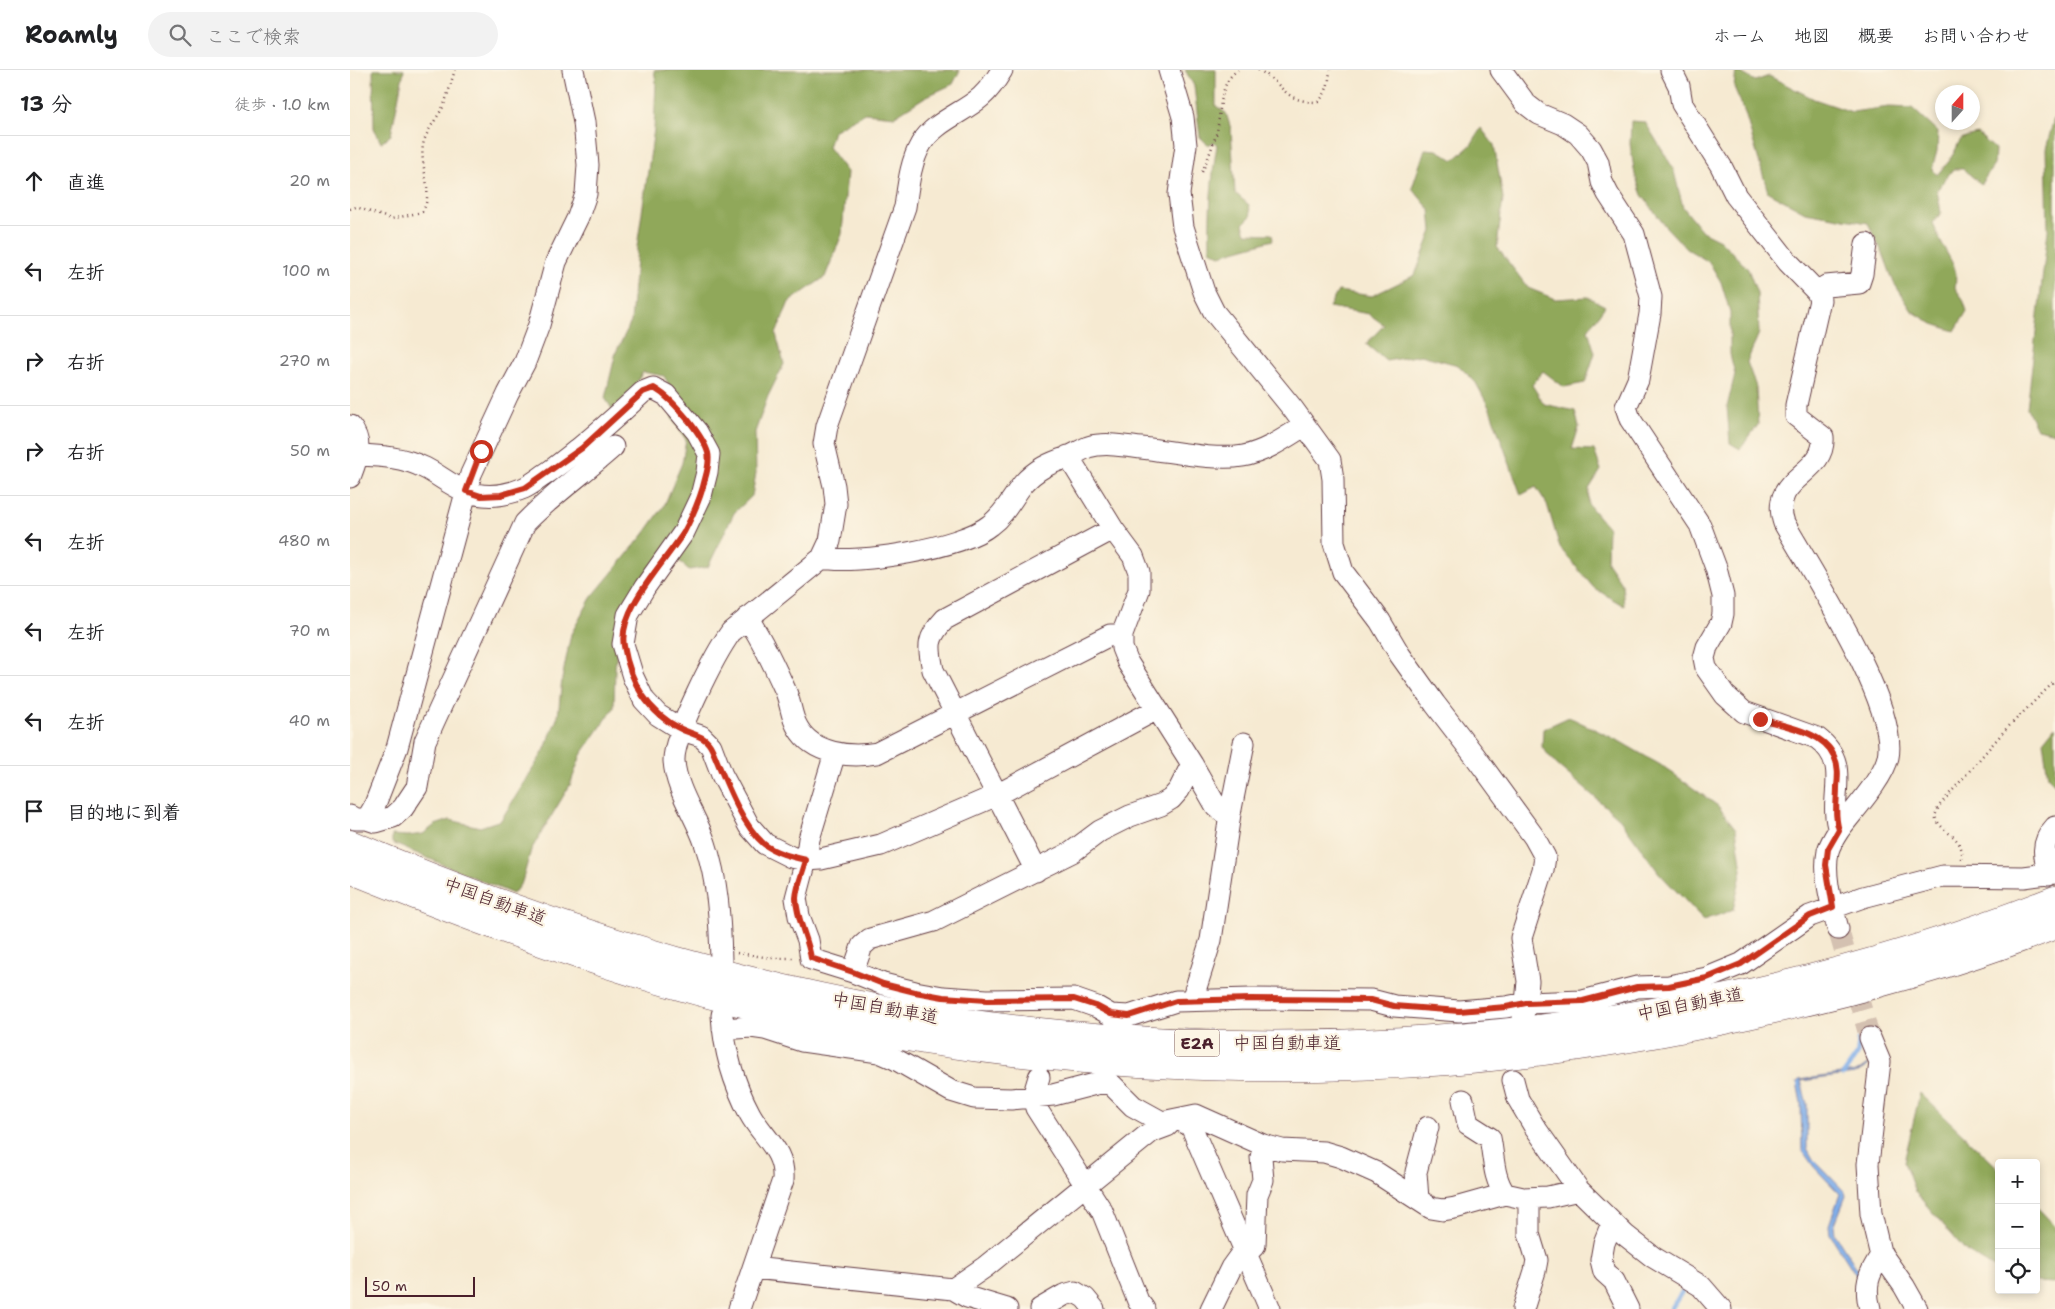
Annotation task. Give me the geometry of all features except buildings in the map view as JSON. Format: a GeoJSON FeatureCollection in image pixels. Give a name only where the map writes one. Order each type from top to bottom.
{"type":"FeatureCollection","features":[{"type":"Feature","properties":{"kind":"highway","name":"中国自動車道"},"geometry":{"type":"LineString","coordinates":[[350,844],[444,882],[539,917],[631,947],[733,976],[917,1015],[1008,1028],[1106,1038],[1199,1043],[1285,1044],[1369,1042],[1537,1029],[1618,1018],[1790,983],[1956,935],[2053,883]]}},
{"type":"Feature","properties":{"kind":"highway","name":"中国自動車道"},"geometry":{"type":"LineString","coordinates":[[350,869],[550,946],[718,997],[815,1020],[913,1038],[1009,1052],[1102,1061],[1197,1066],[1283,1067],[1448,1061],[1620,1040],[1784,1007],[1879,983],[1965,956],[2055,924]]}},
{"type":"Feature","properties":{"kind":"street"},"geometry":{"type":"LineString","coordinates":[[358,817],[374,806],[397,748],[414,680],[460,520],[466,491],[481,451],[525,362],[539,325],[556,262],[578,217],[586,194],[588,165],[584,122],[573,70]]}},
{"type":"Feature","properties":{"kind":"street"},"geometry":{"type":"LineString","coordinates":[[721,955],[715,875],[705,841],[678,779],[674,759],[682,730],[720,648],[730,632],[822,558],[830,542],[836,504],[834,486],[824,444],[827,426],[903,216],[908,181],[915,160],[922,144],[938,126],[980,98],[994,85],[1002,70]]}},
{"type":"Feature","properties":{"kind":"street"},"geometry":{"type":"LineString","coordinates":[[1169,70],[1183,117],[1186,145],[1179,194],[1182,220],[1204,292],[1214,312],[1330,460],[1333,479],[1334,543],[1343,572],[1380,621],[1400,655],[1435,704],[1534,837],[1545,857],[1543,870],[1521,938],[1528,981],[1524,1010]]}},
{"type":"Feature","properties":{"kind":"street"},"geometry":{"type":"LineString","coordinates":[[1501,70],[1526,104],[1539,114],[1571,129],[1591,149],[1598,162],[1602,182],[1634,234],[1651,297],[1650,314],[1638,380],[1626,408],[1630,420],[1700,525],[1716,568],[1723,596],[1723,614],[1721,623],[1707,647],[1704,658],[1706,668],[1725,695],[1744,712],[1817,738],[1827,746],[1834,757],[1838,772],[1836,821],[1839,830]]}},
{"type":"Feature","properties":{"kind":"street"},"geometry":{"type":"LineString","coordinates":[[1671,70],[1679,86],[1682,104],[1721,166],[1736,196],[1788,262],[1817,292],[1820,300],[1796,405],[1796,416],[1823,438],[1824,447],[1819,458],[1788,488],[1782,498],[1779,509],[1784,523],[1800,552],[1850,637],[1882,712],[1888,740],[1888,756],[1884,770],[1839,830],[1828,849],[1826,865],[1838,929]]}},
{"type":"Feature","properties":{"kind":"street"},"geometry":{"type":"LineString","coordinates":[[1817,292],[1826,286],[1859,283],[1866,244]]}},
{"type":"Feature","properties":{"kind":"street"},"geometry":{"type":"LineString","coordinates":[[358,455],[386,455],[398,458],[425,468],[451,485],[466,491],[481,496],[501,495],[525,488],[582,448],[643,392],[654,388],[666,395],[697,432],[709,454],[707,472],[701,496],[684,532],[644,587],[628,615],[623,644],[632,677],[644,700],[658,715],[682,730],[701,736],[711,746],[722,775],[749,826],[765,844],[791,857],[806,860],[821,859],[881,844],[997,795],[1157,709]]}},
{"type":"Feature","properties":{"kind":"street"},"geometry":{"type":"LineString","coordinates":[[350,426],[359,442],[358,455],[350,477]]}},
{"type":"Feature","properties":{"kind":"street"},"geometry":{"type":"LineString","coordinates":[[822,558],[835,561],[912,554],[961,540],[989,526],[1004,512],[1022,485],[1034,472],[1052,462],[1089,447],[1109,445],[1224,457],[1244,456],[1275,444],[1304,426]]}},
{"type":"Feature","properties":{"kind":"street"},"geometry":{"type":"LineString","coordinates":[[358,817],[376,822],[393,817],[417,787],[418,769],[425,741],[525,523],[546,502],[613,447]]}},
{"type":"Feature","properties":{"kind":"street"},"geometry":{"type":"LineString","coordinates":[[1068,456],[1113,529],[1133,556],[1139,572],[1139,590],[1122,635],[1122,648],[1128,664],[1192,764],[1216,806],[1223,812],[1230,814]]}},
{"type":"Feature","properties":{"kind":"street"},"geometry":{"type":"LineString","coordinates":[[1036,871],[933,670],[929,648],[933,631],[945,619],[1113,529]]}},
{"type":"Feature","properties":{"kind":"street"},"geometry":{"type":"LineString","coordinates":[[746,618],[786,691],[798,728],[805,738],[817,747],[835,753],[860,756],[877,753],[1110,635],[1122,635]]}},
{"type":"Feature","properties":{"kind":"street"},"geometry":{"type":"LineString","coordinates":[[1192,1000],[1211,940],[1230,814],[1244,743]]}},
{"type":"Feature","properties":{"kind":"street"},"geometry":{"type":"LineString","coordinates":[[835,753],[809,839],[806,860],[796,898],[811,958],[883,984],[943,997],[1071,1008],[1096,1006],[1111,1014],[1129,1016],[1176,1001],[1251,999],[1371,1000],[1394,1006],[1459,1011],[1506,1007],[1524,1010],[1583,1001],[1637,987],[1669,986],[1707,978],[1741,964],[1810,916],[1833,907],[1943,876],[2024,877],[2053,883]]}},
{"type":"Feature","properties":{"kind":"street"},"geometry":{"type":"LineString","coordinates":[[853,972],[862,946],[870,939],[934,921],[960,906],[1072,852],[1100,831],[1130,816],[1161,805],[1171,799],[1179,790],[1192,764]]}},
{"type":"Feature","properties":{"kind":"street"},"geometry":{"type":"LineString","coordinates":[[2053,883],[2043,853],[2050,832],[2055,827]]}},
{"type":"Feature","properties":{"kind":"street"},"geometry":{"type":"LineString","coordinates":[[739,1309],[783,1180],[784,1169],[779,1154],[751,1115],[738,1087],[728,1056],[722,1022],[765,1028],[802,1041],[878,1052],[895,1059],[951,1091],[974,1098],[1011,1099],[1036,1087],[1054,1095],[1103,1082],[1112,1085],[1133,1106],[1162,1122],[1196,1115],[1265,1146],[1282,1150],[1324,1152],[1341,1157],[1377,1173],[1431,1208],[1443,1210],[1455,1208],[1505,1194],[1529,1198],[1548,1197],[1580,1190]]}},
{"type":"Feature","properties":{"kind":"street"},"geometry":{"type":"LineString","coordinates":[[1870,1038],[1880,1062],[1868,1164],[1871,1214],[1882,1254],[1917,1309]]}},
{"type":"Feature","properties":{"kind":"street"},"geometry":{"type":"LineString","coordinates":[[1513,1080],[1518,1099],[1534,1126],[1580,1190],[1612,1223],[1653,1257],[1701,1286],[1721,1309]]}},
{"type":"Feature","properties":{"kind":"street"},"geometry":{"type":"LineString","coordinates":[[1036,1087],[1036,1108],[1102,1211],[1134,1292],[1144,1309]]}},
{"type":"Feature","properties":{"kind":"street"},"geometry":{"type":"LineString","coordinates":[[1463,1100],[1468,1124],[1490,1138],[1495,1174],[1505,1194]]}},
{"type":"Feature","properties":{"kind":"street"},"geometry":{"type":"LineString","coordinates":[[953,1289],[985,1267],[1151,1132],[1167,1126],[1176,1119]]}},
{"type":"Feature","properties":{"kind":"street"},"geometry":{"type":"LineString","coordinates":[[1176,1119],[1191,1126],[1270,1309]]}},
{"type":"Feature","properties":{"kind":"street"},"geometry":{"type":"LineString","coordinates":[[1418,1199],[1416,1172],[1428,1126]]}},
{"type":"Feature","properties":{"kind":"street"},"geometry":{"type":"LineString","coordinates":[[1211,1309],[1231,1268],[1244,1250],[1251,1249],[1255,1245],[1258,1222],[1258,1195],[1263,1180],[1261,1157],[1265,1146]]}},
{"type":"Feature","properties":{"kind":"street"},"geometry":{"type":"LineString","coordinates":[[1522,1309],[1537,1260],[1529,1234],[1529,1198]]}},
{"type":"Feature","properties":{"kind":"street"},"geometry":{"type":"LineString","coordinates":[[1612,1223],[1604,1243],[1601,1260],[1604,1272],[1614,1281],[1628,1309]]}},
{"type":"Feature","properties":{"kind":"street"},"geometry":{"type":"LineString","coordinates":[[1870,1309],[1866,1290],[1869,1277],[1882,1254]]}},
{"type":"Feature","properties":{"kind":"street"},"geometry":{"type":"LineString","coordinates":[[753,1268],[953,1289],[967,1297],[1008,1309]]}},
{"type":"Feature","properties":{"kind":"street"},"geometry":{"type":"LineString","coordinates":[[1040,1309],[1064,1295],[1074,1292],[1085,1298],[1094,1309]]}},
{"type":"Feature","properties":{"kind":"path"},"geometry":{"type":"LineString","coordinates":[[350,209],[356,207],[391,219],[422,212],[426,205],[427,193],[422,156],[424,140],[444,105],[455,70]]}},
{"type":"Feature","properties":{"kind":"path"},"geometry":{"type":"LineString","coordinates":[[1198,179],[1210,153],[1226,82],[1238,70]]}},
{"type":"Feature","properties":{"kind":"path"},"geometry":{"type":"LineString","coordinates":[[1258,70],[1267,74],[1290,97],[1303,102],[1318,102],[1324,96],[1329,84],[1330,70]]}},
{"type":"Feature","properties":{"kind":"path"},"geometry":{"type":"LineString","coordinates":[[1959,876],[1962,856],[1960,843],[1955,837],[1938,826],[1935,816],[1939,806],[2005,730],[2055,681]]}},
{"type":"Feature","properties":{"kind":"path"},"geometry":{"type":"LineString","coordinates":[[721,955],[811,958]]}},
{"type":"Feature","properties":{"kind":"green space"},"geometry":{"type":"Polygon","coordinates":[[[373,70],[404,70],[391,135],[381,143],[374,128],[373,70]]]}},
{"type":"Feature","properties":{"kind":"green space"},"geometry":{"type":"Polygon","coordinates":[[[654,70],[960,70],[953,84],[925,97],[895,116],[865,113],[833,131],[828,147],[847,172],[842,234],[825,277],[789,302],[776,334],[784,364],[768,396],[755,432],[756,473],[752,496],[734,513],[708,567],[689,570],[676,558],[619,629],[614,708],[581,755],[570,785],[531,850],[522,882],[513,894],[392,843],[392,835],[408,836],[423,834],[435,825],[450,820],[480,827],[501,820],[544,751],[558,716],[562,679],[571,634],[591,598],[644,534],[664,506],[682,463],[686,440],[672,418],[674,394],[664,376],[643,372],[614,412],[605,398],[616,352],[631,322],[637,247],[654,129],[656,82],[654,70]]]}},
{"type":"Feature","properties":{"kind":"green space"},"geometry":{"type":"Polygon","coordinates":[[[1185,70],[1216,70],[1216,106],[1226,113],[1231,129],[1235,193],[1249,205],[1251,216],[1243,224],[1246,233],[1272,234],[1273,240],[1220,255],[1210,250],[1211,197],[1217,145],[1214,142],[1208,145],[1200,137],[1194,86],[1185,70]]]}},
{"type":"Feature","properties":{"kind":"green space"},"geometry":{"type":"Polygon","coordinates":[[[1736,70],[1755,81],[1769,76],[1814,99],[1852,112],[1889,107],[1912,108],[1938,132],[1937,151],[1932,169],[1937,175],[1952,156],[1962,138],[1978,134],[1995,149],[1994,165],[1981,184],[1963,169],[1953,169],[1937,190],[1941,213],[1933,223],[1940,241],[1954,266],[1956,275],[1955,288],[1963,299],[1967,311],[1955,331],[1933,324],[1912,311],[1894,283],[1884,256],[1868,223],[1805,212],[1768,192],[1745,113],[1734,87],[1736,70]]]}},
{"type":"Feature","properties":{"kind":"green space"},"geometry":{"type":"Polygon","coordinates":[[[2055,114],[2055,433],[2037,429],[2027,409],[2048,230],[2046,149],[2055,114]]]}},
{"type":"Feature","properties":{"kind":"green space"},"geometry":{"type":"Polygon","coordinates":[[[1631,121],[1645,122],[1673,168],[1683,207],[1702,231],[1720,240],[1748,269],[1757,293],[1759,333],[1747,362],[1756,387],[1758,425],[1740,449],[1730,443],[1727,407],[1735,374],[1730,354],[1730,312],[1721,282],[1709,262],[1687,249],[1665,226],[1642,195],[1635,175],[1630,144],[1631,121]]]}},
{"type":"Feature","properties":{"kind":"green space"},"geometry":{"type":"Polygon","coordinates":[[[1481,128],[1494,145],[1503,198],[1497,247],[1528,288],[1555,299],[1588,297],[1605,306],[1588,330],[1595,353],[1585,383],[1564,387],[1543,371],[1532,385],[1544,404],[1575,411],[1579,427],[1572,449],[1594,450],[1601,470],[1589,489],[1588,504],[1608,528],[1607,562],[1622,584],[1624,606],[1594,588],[1560,548],[1547,504],[1536,487],[1521,495],[1490,409],[1476,383],[1458,365],[1421,355],[1386,361],[1366,344],[1384,325],[1369,314],[1329,307],[1338,291],[1372,296],[1415,275],[1432,231],[1430,210],[1412,188],[1425,149],[1437,150],[1454,160],[1471,145],[1481,128]]]}},
{"type":"Feature","properties":{"kind":"green space"},"geometry":{"type":"Polygon","coordinates":[[[1569,717],[1619,741],[1664,767],[1718,806],[1736,829],[1742,870],[1733,910],[1704,920],[1659,873],[1620,819],[1556,764],[1542,747],[1543,729],[1569,717]]]}},
{"type":"Feature","properties":{"kind":"green space"},"geometry":{"type":"Polygon","coordinates":[[[2055,726],[2055,784],[2048,777],[2043,741],[2055,726]]]}},
{"type":"Feature","properties":{"kind":"green space"},"geometry":{"type":"Polygon","coordinates":[[[1920,1093],[1995,1165],[1995,1269],[1966,1251],[1915,1192],[1904,1162],[1920,1093]]]}},
{"type":"Feature","properties":{"kind":"green space"},"geometry":{"type":"Polygon","coordinates":[[[2040,1210],[2055,1226],[2055,1283],[2040,1282],[2040,1210]]]}},
{"type":"Feature","properties":{"kind":"water"},"geometry":{"type":"Polygon","coordinates":[[[1868,1064],[1855,1074],[1801,1081],[1807,1104],[1807,1148],[1813,1159],[1845,1192],[1846,1196],[1834,1226],[1835,1234],[1863,1278],[1859,1280],[1830,1234],[1829,1225],[1840,1194],[1814,1167],[1802,1150],[1801,1103],[1797,1082],[1799,1080],[1856,1072],[1868,1064]]]}},
{"type":"Feature","properties":{"kind":"waterway"},"geometry":{"type":"LineString","coordinates":[[1843,1075],[1857,1055],[1859,1040]]}},
{"type":"Feature","properties":{"kind":"waterway"},"geometry":{"type":"LineString","coordinates":[[1671,1309],[1687,1284]]}},
{"type":"Feature","properties":{"kind":"tunnel"},"geometry":{"type":"LineString","coordinates":[[1838,929],[1870,1038]]}},
{"type":"Feature","properties":{"kind":"tunnel"},"geometry":{"type":"LineString","coordinates":[[1054,1047],[1068,1018]]}},
{"type":"Feature","properties":{"kind":"route"},"geometry":{"type":"LineString","coordinates":[[481,451],[466,491],[481,496],[501,495],[525,488],[582,448],[643,392],[654,388],[666,395],[678,407],[697,432],[709,454],[707,472],[701,496],[684,532],[644,587],[628,615],[623,644],[632,677],[644,700],[658,715],[682,730],[701,736],[711,746],[722,775],[749,826],[765,844],[791,857],[806,860],[796,898],[811,958],[883,984],[915,992],[943,997],[987,1000],[1074,999],[1089,1003],[1111,1014],[1129,1016],[1176,1001],[1251,999],[1371,1000],[1394,1006],[1459,1011],[1506,1007],[1526,1003],[1583,1001],[1637,987],[1669,986],[1707,978],[1741,964],[1810,916],[1833,907],[1826,865],[1828,849],[1839,830],[1836,821],[1838,772],[1834,757],[1827,746],[1817,738],[1795,729],[1760,719]]}}]}
